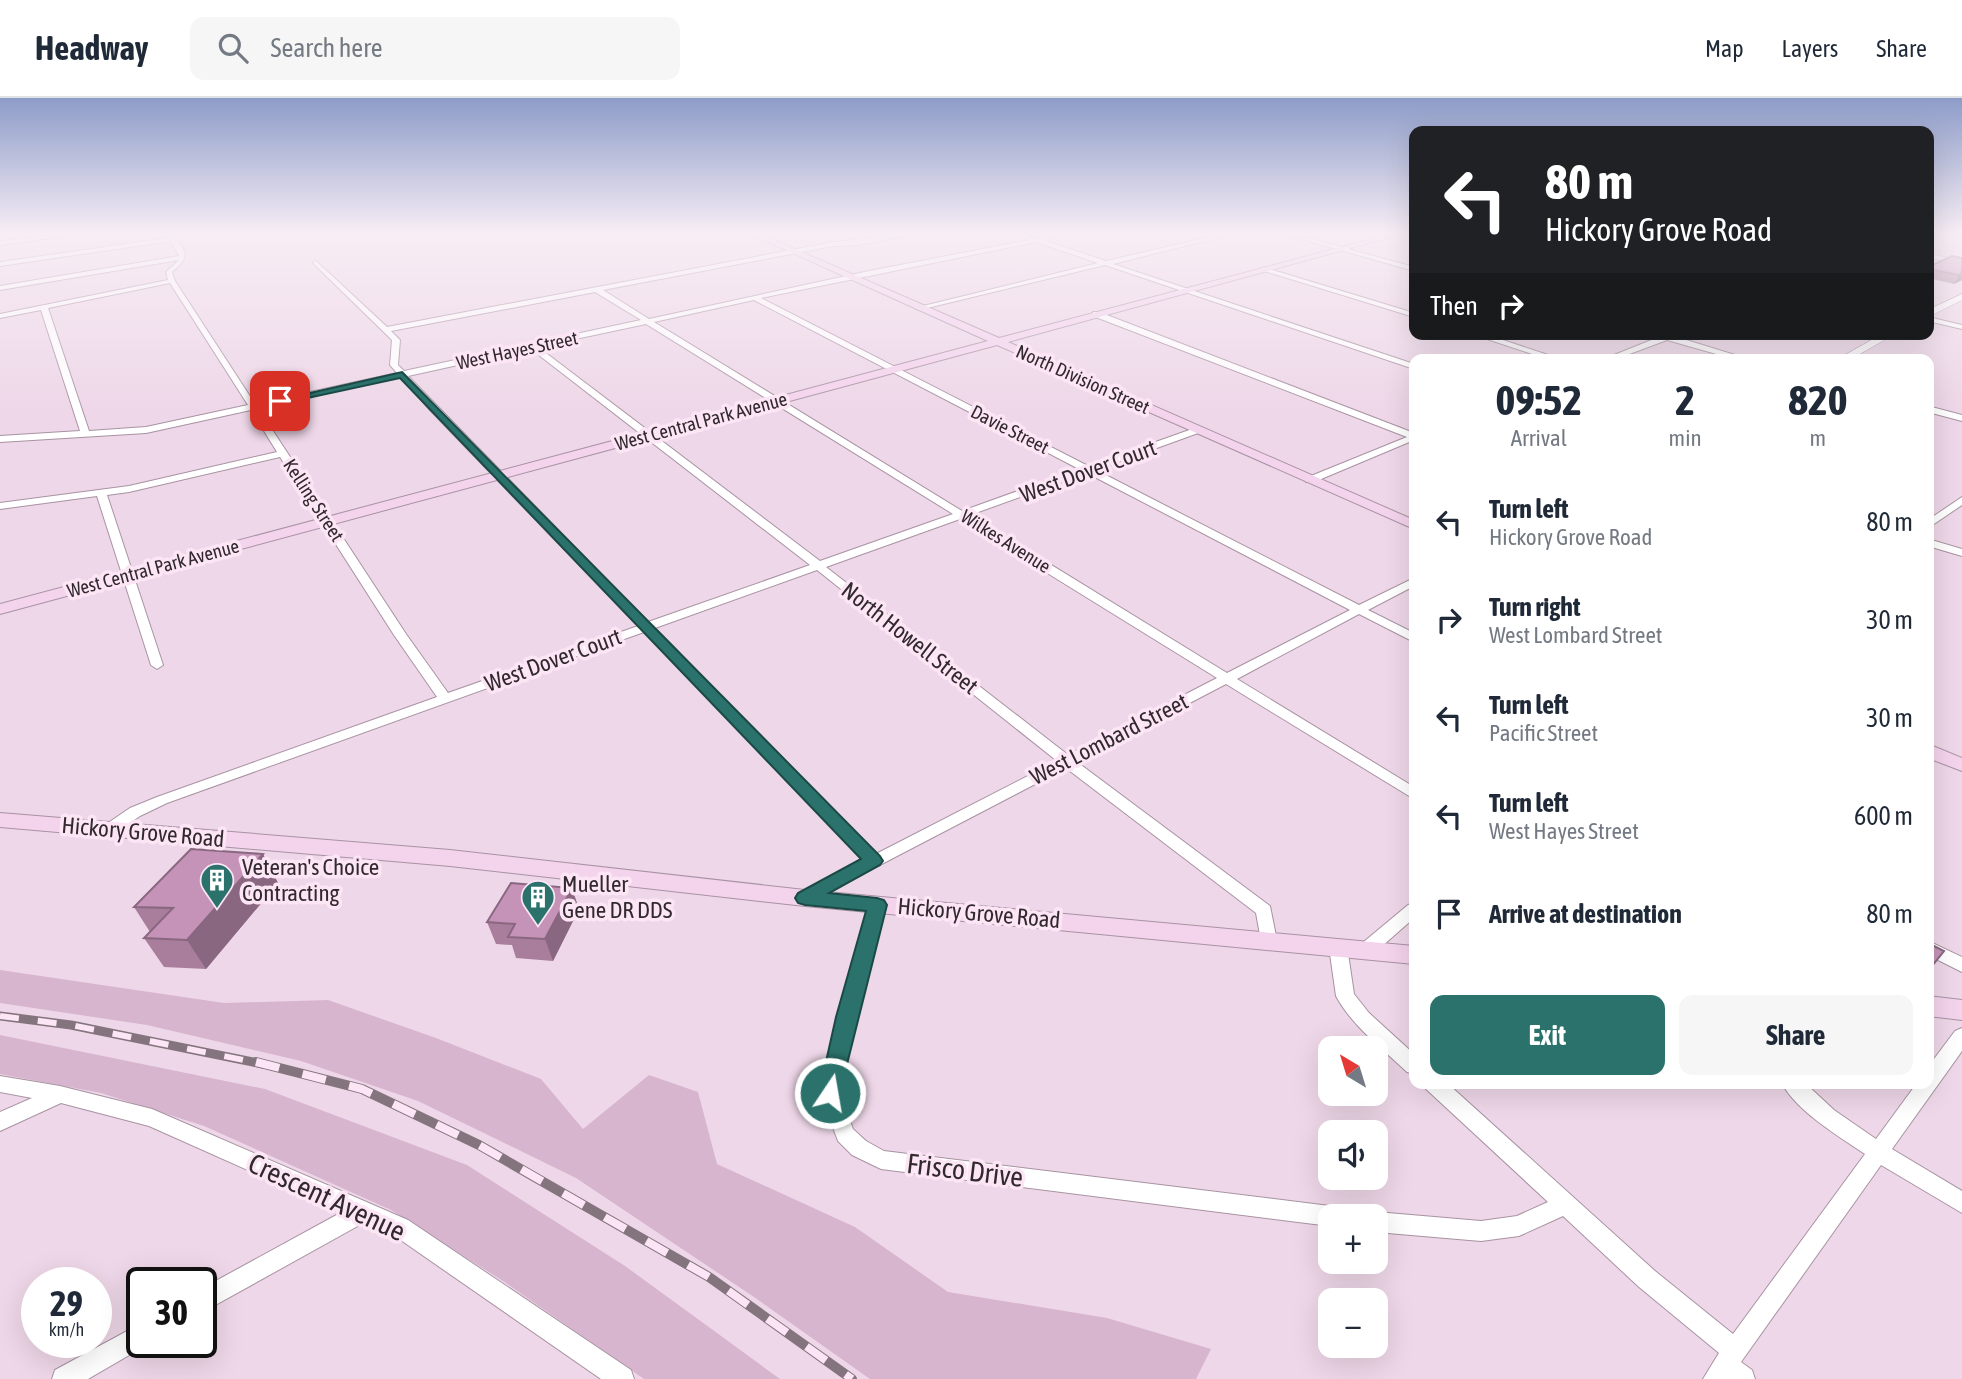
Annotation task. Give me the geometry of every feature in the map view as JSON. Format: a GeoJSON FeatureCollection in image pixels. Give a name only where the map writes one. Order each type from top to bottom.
{"type":"FeatureCollection","features":[{"type":"Feature","properties":{"kind":"main road","name":"North Division Street"},"geometry":{"type":"LineString","coordinates":[[886,293],[1409,523]]}},
{"type":"Feature","properties":{"kind":"main road","name":"West Central Park Avenue"},"geometry":{"type":"LineString","coordinates":[[0,609],[1175,293]]}},
{"type":"Feature","properties":{"kind":"main road"},"geometry":{"type":"LineString","coordinates":[[1934,753],[1962,765]]}},
{"type":"Feature","properties":{"kind":"main road","name":"Hickory Grove Road"},"geometry":{"type":"LineString","coordinates":[[0,820],[450,858],[805,898],[1409,954]]}},
{"type":"Feature","properties":{"kind":"main road"},"geometry":{"type":"LineString","coordinates":[[1934,1007],[1962,1010]]}},
{"type":"Feature","properties":{"kind":"street"},"geometry":{"type":"LineString","coordinates":[[0,316],[114,293]]}},
{"type":"Feature","properties":{"kind":"street","name":"Kelling Street"},"geometry":{"type":"LineString","coordinates":[[180,293],[400,635],[445,699]]}},
{"type":"Feature","properties":{"kind":"street"},"geometry":{"type":"LineString","coordinates":[[347,293],[396,340],[394,365],[402,375],[874,861]]}},
{"type":"Feature","properties":{"kind":"street"},"geometry":{"type":"LineString","coordinates":[[386,330],[582,293]]}},
{"type":"Feature","properties":{"kind":"street","name":"Wilkes Avenue"},"geometry":{"type":"LineString","coordinates":[[602,293],[1409,791]]}},
{"type":"Feature","properties":{"kind":"street","name":"West Hayes Street"},"geometry":{"type":"LineString","coordinates":[[0,439],[146,430],[779,293]]}},
{"type":"Feature","properties":{"kind":"street"},"geometry":{"type":"LineString","coordinates":[[919,308],[982,293]]}},
{"type":"Feature","properties":{"kind":"street"},"geometry":{"type":"LineString","coordinates":[[1193,293],[1409,365]]}},
{"type":"Feature","properties":{"kind":"street"},"geometry":{"type":"LineString","coordinates":[[1342,293],[1409,313]]}},
{"type":"Feature","properties":{"kind":"street"},"geometry":{"type":"LineString","coordinates":[[1934,311],[1962,297]]}},
{"type":"Feature","properties":{"kind":"street","name":"Davie Street"},"geometry":{"type":"LineString","coordinates":[[755,298],[1409,636]]}},
{"type":"Feature","properties":{"kind":"street"},"geometry":{"type":"LineString","coordinates":[[44,307],[86,435]]}},
{"type":"Feature","properties":{"kind":"street"},"geometry":{"type":"LineString","coordinates":[[1096,314],[1409,434]]}},
{"type":"Feature","properties":{"kind":"street"},"geometry":{"type":"LineString","coordinates":[[1934,321],[1962,327]]}},
{"type":"Feature","properties":{"kind":"street"},"geometry":{"type":"LineString","coordinates":[[1495,340],[1540,354]]}},
{"type":"Feature","properties":{"kind":"street"},"geometry":{"type":"LineString","coordinates":[[1621,354],[1659,340]]}},
{"type":"Feature","properties":{"kind":"street"},"geometry":{"type":"LineString","coordinates":[[1678,340],[1726,354]]}},
{"type":"Feature","properties":{"kind":"street"},"geometry":{"type":"LineString","coordinates":[[1852,354],[1879,340]]}},
{"type":"Feature","properties":{"kind":"street","name":"North Howell Street"},"geometry":{"type":"LineString","coordinates":[[532,346],[1066,761],[1264,910],[1268,940]]}},
{"type":"Feature","properties":{"kind":"street"},"geometry":{"type":"LineString","coordinates":[[1934,411],[1962,418]]}},
{"type":"Feature","properties":{"kind":"street","name":"West Dover Court"},"geometry":{"type":"LineString","coordinates":[[110,828],[135,812],[162,800],[1198,430]]}},
{"type":"Feature","properties":{"kind":"street"},"geometry":{"type":"LineString","coordinates":[[1310,480],[1409,438]]}},
{"type":"Feature","properties":{"kind":"street"},"geometry":{"type":"LineString","coordinates":[[0,506],[101,493],[284,453]]}},
{"type":"Feature","properties":{"kind":"street"},"geometry":{"type":"LineString","coordinates":[[101,493],[157,665]]}},
{"type":"Feature","properties":{"kind":"street"},"geometry":{"type":"LineString","coordinates":[[1934,521],[1962,500]]}},
{"type":"Feature","properties":{"kind":"street"},"geometry":{"type":"LineString","coordinates":[[1934,544],[1962,553]]}},
{"type":"Feature","properties":{"kind":"street","name":"West Lombard Street"},"geometry":{"type":"LineString","coordinates":[[805,898],[1409,584]]}},
{"type":"Feature","properties":{"kind":"street","name":"Frisco Drive"},"geometry":{"type":"LineString","coordinates":[[877,905],[830,1093],[845,1135],[859,1148],[881,1160],[1318,1215]]}},
{"type":"Feature","properties":{"kind":"street"},"geometry":{"type":"LineString","coordinates":[[1366,950],[1409,913]]}},
{"type":"Feature","properties":{"kind":"street"},"geometry":{"type":"LineString","coordinates":[[1338,947],[1345,996],[1362,1018],[1409,1061]]}},
{"type":"Feature","properties":{"kind":"street"},"geometry":{"type":"LineString","coordinates":[[1934,950],[1962,965]]}},
{"type":"Feature","properties":{"kind":"street"},"geometry":{"type":"LineString","coordinates":[[1934,1076],[1962,1036]]}},
{"type":"Feature","properties":{"kind":"street","name":"Crescent Avenue"},"geometry":{"type":"LineString","coordinates":[[0,1084],[60,1094],[152,1118],[400,1227],[622,1379]]}},
{"type":"Feature","properties":{"kind":"street"},"geometry":{"type":"LineString","coordinates":[[1440,1089],[1647,1279],[1729,1368],[1925,1089]]}},
{"type":"Feature","properties":{"kind":"street"},"geometry":{"type":"LineString","coordinates":[[1797,1089],[1816,1107],[1962,1203]]}},
{"type":"Feature","properties":{"kind":"street"},"geometry":{"type":"LineString","coordinates":[[0,1122],[60,1094]]}},
{"type":"Feature","properties":{"kind":"street"},"geometry":{"type":"LineString","coordinates":[[1388,1223],[1481,1231],[1519,1226],[1566,1204]]}},
{"type":"Feature","properties":{"kind":"street"},"geometry":{"type":"LineString","coordinates":[[217,1293],[364,1211]]}},
{"type":"Feature","properties":{"kind":"street"},"geometry":{"type":"LineString","coordinates":[[64,1379],[126,1344]]}},
{"type":"Feature","properties":{"kind":"shaded area"},"geometry":{"type":"Polygon","coordinates":[[[0,970],[224,1003],[328,1000],[541,1079],[583,1129],[649,1075],[698,1092],[717,1164],[855,1227],[948,1292],[1107,1318],[1211,1349],[1196,1379],[870,1379],[754,1297],[576,1178],[418,1101],[301,1061],[147,1025],[0,1003],[0,970]]]}},
{"type":"Feature","properties":{"kind":"shaded area"},"geometry":{"type":"Polygon","coordinates":[[[0,1035],[265,1089],[467,1165],[625,1266],[780,1379],[644,1379],[503,1281],[391,1210],[204,1126],[101,1093],[0,1074],[0,1035]]]}},
{"type":"Feature","properties":{"kind":"building"},"geometry":{"type":"Polygon","coordinates":[[[191,849],[263,854],[187,940],[144,938],[173,908],[134,907],[191,849]]]}},
{"type":"Feature","properties":{"kind":"building"},"geometry":{"type":"Polygon","coordinates":[[[511,883],[572,888],[545,939],[508,937],[515,924],[487,922],[511,883]]]}},
{"type":"Feature","properties":{"kind":"building"},"geometry":{"type":"Polygon","coordinates":[[[1934,946],[1944,951],[1934,964],[1934,946]]]}},
{"type":"Feature","properties":{"kind":"railway"},"geometry":{"type":"LineString","coordinates":[[0,1016],[71,1025],[263,1064]]}},
{"type":"Feature","properties":{"kind":"railway"},"geometry":{"type":"LineString","coordinates":[[256,1062],[362,1089],[479,1145],[709,1277],[852,1379]]}},
{"type":"Feature","properties":{"kind":"place","name":"Veteran's Choice Contracting"},"geometry":{"type":"Point","coordinates":[217,910]}},
{"type":"Feature","properties":{"kind":"place","name":"Mueller Gene DR DDS"},"geometry":{"type":"Point","coordinates":[538,927]}},
{"type":"Feature","properties":{"kind":"route"},"geometry":{"type":"LineString","coordinates":[[280,401],[402,375],[874,861],[805,898],[877,905],[830,1093]]}}]}
